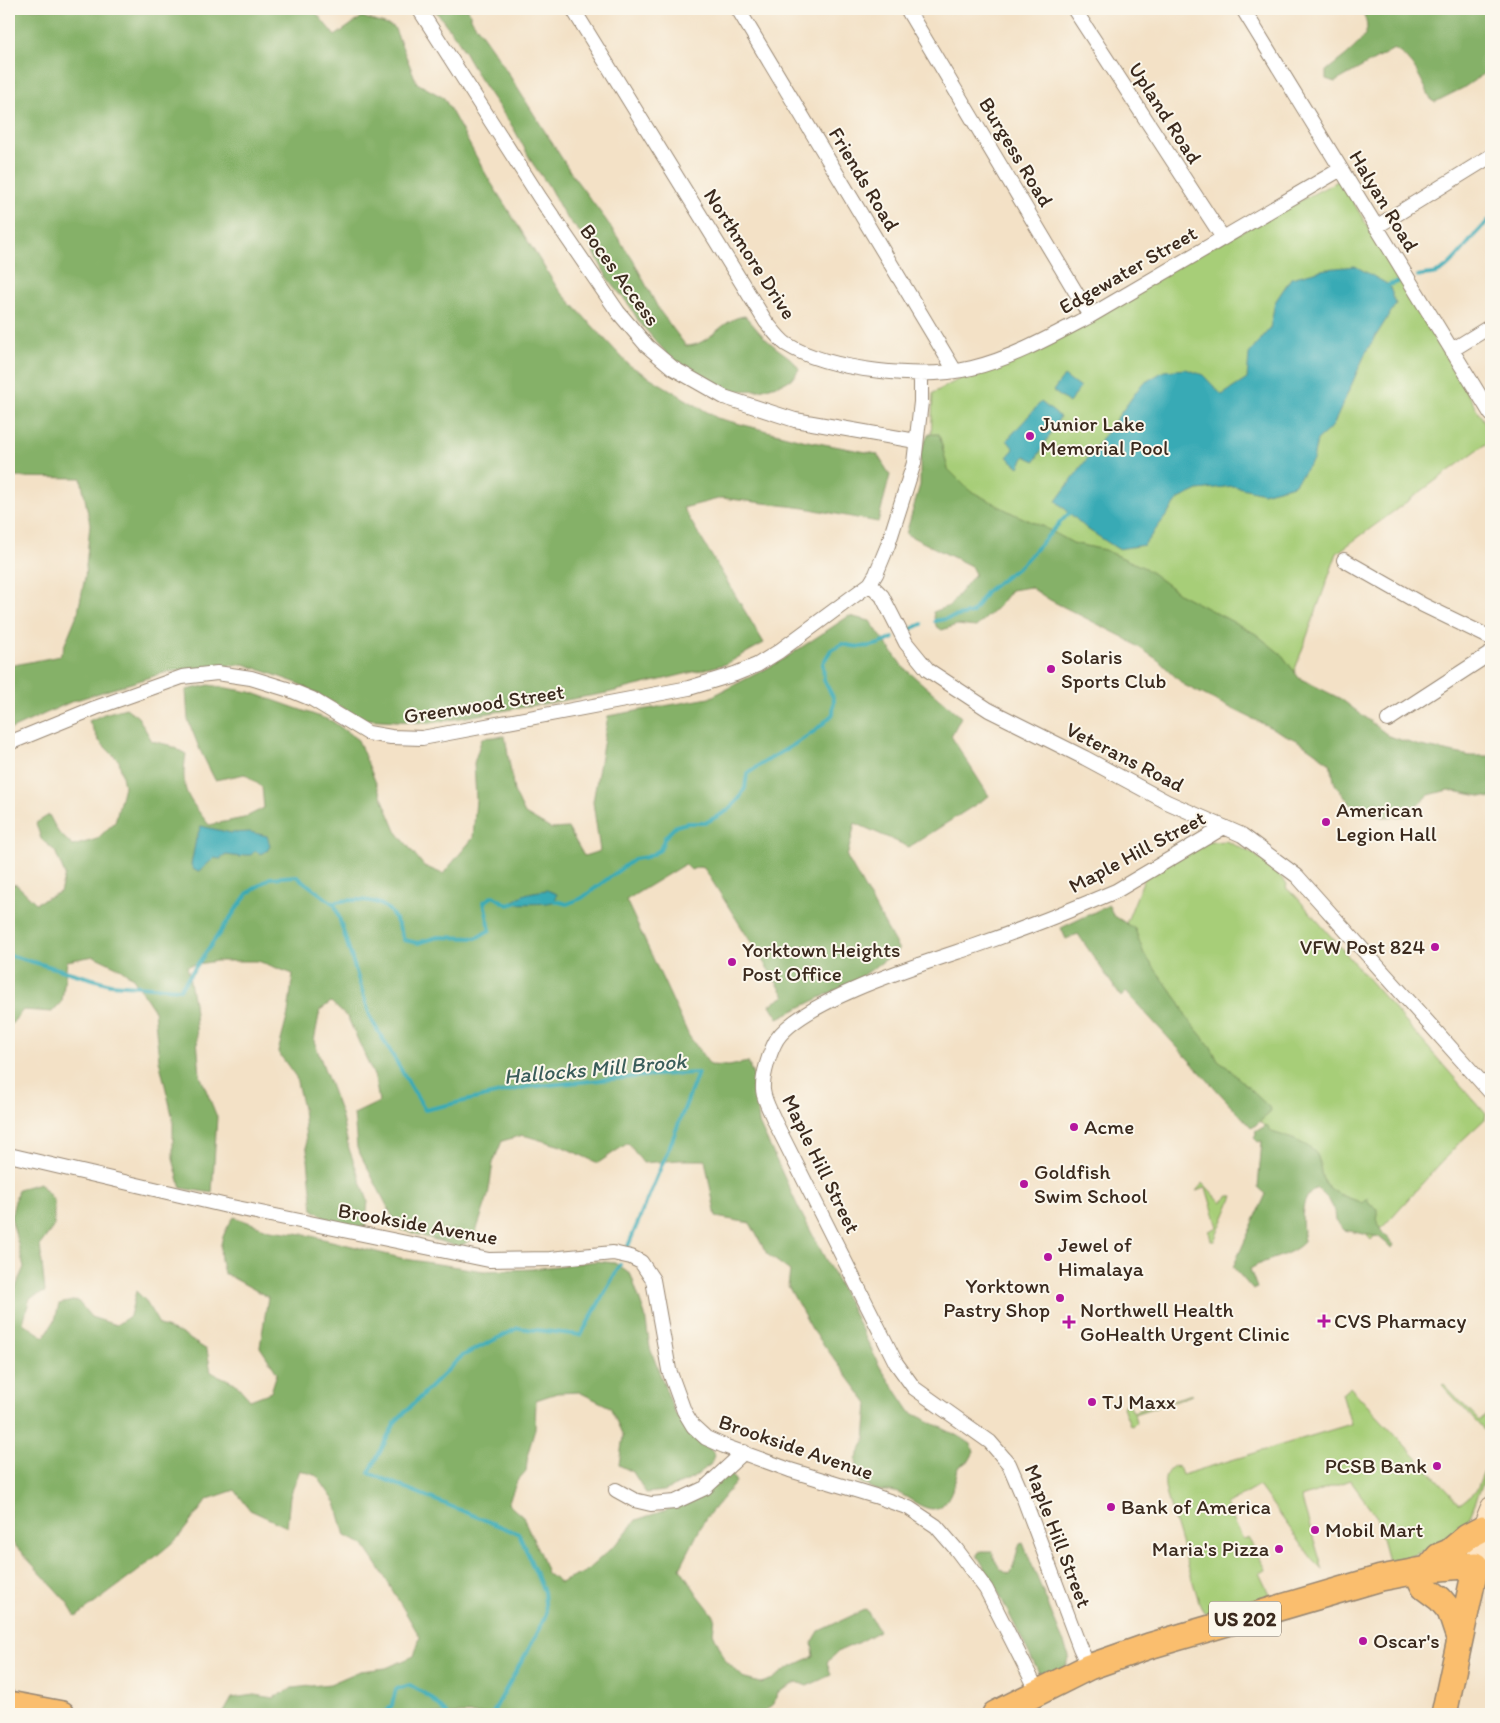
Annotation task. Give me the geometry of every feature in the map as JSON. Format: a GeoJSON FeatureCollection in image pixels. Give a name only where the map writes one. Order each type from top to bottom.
{"type":"FeatureCollection","features":[{"type":"Feature","properties":{"kind":"highway"},"geometry":{"type":"LineString","coordinates":[[1459,1638],[1450,1611],[1440,1599],[1424,1587],[1422,1570],[1439,1556],[1449,1552],[1487,1518]]}},
{"type":"Feature","properties":{"kind":"highway","name":"US 202"},"geometry":{"type":"LineString","coordinates":[[995,1714],[1089,1667],[1149,1646],[1350,1587],[1422,1570],[1484,1565]]}},
{"type":"Feature","properties":{"kind":"highway"},"geometry":{"type":"LineString","coordinates":[[1444,1714],[1459,1638],[1484,1565]]}},
{"type":"Feature","properties":{"kind":"highway"},"geometry":{"type":"LineString","coordinates":[[23,1709],[62,1714]]}},
{"type":"Feature","properties":{"kind":"street","name":"Boces Access"},"geometry":{"type":"LineString","coordinates":[[418,9],[551,214],[618,312],[647,346],[673,368],[724,397],[795,420],[916,441]]}},
{"type":"Feature","properties":{"kind":"street","name":"Northmore Drive"},"geometry":{"type":"LineString","coordinates":[[573,9],[766,322],[785,344],[808,354],[838,363],[889,373],[922,374]]}},
{"type":"Feature","properties":{"kind":"street","name":"Friends Road"},"geometry":{"type":"LineString","coordinates":[[738,9],[954,371]]}},
{"type":"Feature","properties":{"kind":"street","name":"Burgess Road"},"geometry":{"type":"LineString","coordinates":[[907,9],[1090,316]]}},
{"type":"Feature","properties":{"kind":"street","name":"Upland Road"},"geometry":{"type":"LineString","coordinates":[[1074,9],[1223,238]]}},
{"type":"Feature","properties":{"kind":"street","name":"Halyan Road"},"geometry":{"type":"LineString","coordinates":[[1243,9],[1491,414]]}},
{"type":"Feature","properties":{"kind":"street"},"geometry":{"type":"LineString","coordinates":[[1376,227],[1491,156]]}},
{"type":"Feature","properties":{"kind":"street","name":"Edgewater Street"},"geometry":{"type":"LineString","coordinates":[[922,374],[971,368],[1007,356],[1055,334],[1090,316],[1341,169]]}},
{"type":"Feature","properties":{"kind":"street"},"geometry":{"type":"LineString","coordinates":[[1452,350],[1491,326]]}},
{"type":"Feature","properties":{"kind":"street"},"geometry":{"type":"LineString","coordinates":[[870,584],[888,545],[914,463],[921,402],[922,374]]}},
{"type":"Feature","properties":{"kind":"street"},"geometry":{"type":"LineString","coordinates":[[1344,560],[1423,605],[1491,638]]}},
{"type":"Feature","properties":{"kind":"street","name":"Greenwood Street"},"geometry":{"type":"LineString","coordinates":[[9,743],[95,708],[182,677],[217,673],[251,678],[290,690],[312,699],[368,733],[391,737],[422,738],[589,708],[690,688],[735,674],[756,665],[778,652],[870,584]]}},
{"type":"Feature","properties":{"kind":"street","name":"Veterans Road"},"geometry":{"type":"LineString","coordinates":[[870,584],[882,596],[906,643],[928,670],[989,710],[1167,802],[1242,835],[1297,876],[1491,1093]]}},
{"type":"Feature","properties":{"kind":"street"},"geometry":{"type":"LineString","coordinates":[[1388,720],[1491,653]]}},
{"type":"Feature","properties":{"kind":"street","name":"Maple Hill Street"},"geometry":{"type":"LineString","coordinates":[[1089,1667],[1080,1648],[1024,1499],[1008,1464],[990,1442],[914,1388],[896,1363],[775,1122],[763,1089],[765,1075],[769,1056],[778,1038],[793,1022],[818,1006],[856,989],[1026,928],[1100,898],[1153,870],[1224,827]]}},
{"type":"Feature","properties":{"kind":"street","name":"Brookside Avenue"},"geometry":{"type":"LineString","coordinates":[[9,1155],[227,1206],[489,1260],[550,1259],[613,1253],[631,1257],[641,1262],[653,1280],[669,1370],[684,1411],[693,1426],[706,1438],[790,1470],[909,1508],[936,1526],[986,1589],[1038,1692]]}},
{"type":"Feature","properties":{"kind":"street"},"geometry":{"type":"LineString","coordinates":[[616,1490],[634,1500],[651,1504],[675,1502],[705,1488],[744,1452]]}},
{"type":"Feature","properties":{"kind":"street"},"geometry":{"type":"LineString","coordinates":[[1484,1565],[1487,1518]]}},
{"type":"Feature","properties":{"kind":"green space"},"geometry":{"type":"Polygon","coordinates":[[[9,9],[313,9],[335,36],[362,17],[394,27],[417,83],[444,98],[488,178],[558,289],[629,365],[717,418],[802,440],[877,454],[890,475],[878,522],[805,508],[722,498],[683,508],[764,643],[726,664],[607,693],[431,723],[363,719],[297,683],[244,664],[167,672],[73,701],[9,730],[9,666],[60,656],[78,612],[85,577],[90,524],[81,478],[9,477],[9,9]]]}},
{"type":"Feature","properties":{"kind":"green space"},"geometry":{"type":"Polygon","coordinates":[[[434,9],[468,9],[472,20],[496,54],[573,176],[633,260],[659,310],[686,346],[702,342],[729,322],[745,316],[765,338],[796,365],[799,369],[794,377],[786,382],[760,390],[733,391],[701,378],[667,354],[639,322],[630,306],[608,279],[588,241],[565,216],[514,129],[479,78],[458,40],[434,9]]]}},
{"type":"Feature","properties":{"kind":"green space"},"geometry":{"type":"Polygon","coordinates":[[[1362,9],[1491,9],[1491,69],[1463,88],[1435,102],[1432,101],[1412,65],[1394,49],[1335,82],[1326,79],[1326,71],[1362,39],[1367,26],[1362,9]]]}},
{"type":"Feature","properties":{"kind":"green space","name":"Junior Lake Memorial Pool"},"geometry":{"type":"Polygon","coordinates":[[[1340,180],[1491,433],[1491,440],[1337,553],[1293,675],[929,487],[933,393],[1340,180]]]}},
{"type":"Feature","properties":{"kind":"green space"},"geometry":{"type":"Polygon","coordinates":[[[928,434],[939,434],[948,469],[969,490],[1073,543],[1105,550],[1145,568],[1180,594],[1256,634],[1282,655],[1299,678],[1341,699],[1389,736],[1416,745],[1470,756],[1491,756],[1491,798],[1448,790],[1429,795],[1406,816],[1382,817],[1352,806],[1335,784],[1330,763],[1302,743],[1184,685],[1158,660],[1125,638],[1050,600],[1030,587],[1011,590],[997,608],[976,627],[957,625],[942,630],[936,626],[933,612],[949,606],[975,574],[971,566],[906,534],[920,485],[920,454],[928,434]]]}},
{"type":"Feature","properties":{"kind":"green space"},"geometry":{"type":"Polygon","coordinates":[[[849,616],[870,621],[903,667],[961,717],[951,736],[989,796],[909,847],[855,823],[847,857],[899,950],[857,980],[778,1018],[770,1005],[785,996],[704,868],[698,867],[691,870],[685,864],[626,900],[689,1036],[710,1065],[729,1066],[748,1062],[754,1078],[759,1123],[799,1209],[880,1367],[910,1412],[971,1444],[974,1452],[969,1461],[958,1467],[950,1495],[940,1507],[934,1509],[927,1508],[899,1493],[876,1490],[858,1481],[856,1460],[865,1441],[868,1404],[812,1329],[788,1286],[790,1271],[767,1254],[750,1223],[716,1217],[705,1160],[643,1163],[628,1143],[598,1163],[561,1146],[523,1135],[502,1141],[493,1163],[488,1196],[474,1238],[459,1247],[399,1229],[357,1148],[354,1114],[379,1102],[375,1078],[348,1018],[331,1002],[320,1010],[314,1041],[341,1114],[349,1149],[368,1201],[365,1230],[337,1224],[313,1210],[303,1109],[296,1077],[278,1052],[288,1014],[293,974],[258,961],[216,961],[187,966],[194,1003],[200,1075],[217,1117],[212,1193],[181,1188],[173,1159],[173,1119],[159,1060],[154,1010],[133,978],[121,969],[94,956],[67,961],[62,1001],[52,1012],[23,1010],[9,1027],[9,884],[17,885],[36,903],[60,892],[65,875],[55,851],[41,839],[36,823],[49,815],[58,832],[73,846],[97,839],[115,822],[124,786],[119,761],[99,741],[89,721],[104,714],[126,708],[138,717],[152,741],[169,745],[186,754],[184,777],[187,793],[209,825],[244,818],[264,808],[262,787],[245,774],[215,780],[188,720],[186,690],[209,685],[250,692],[332,721],[358,740],[396,831],[424,866],[443,874],[473,838],[476,799],[474,763],[482,738],[505,736],[514,791],[525,814],[551,829],[568,828],[584,856],[600,851],[593,802],[608,716],[709,698],[779,662],[849,616]]]}},
{"type":"Feature","properties":{"kind":"green space"},"geometry":{"type":"Polygon","coordinates":[[[1226,841],[1254,854],[1273,869],[1287,884],[1286,888],[1294,894],[1486,1114],[1485,1119],[1457,1145],[1371,1240],[1158,1013],[1121,936],[1146,874],[1197,843],[1226,841]]]}},
{"type":"Feature","properties":{"kind":"green space"},"geometry":{"type":"Polygon","coordinates":[[[1109,905],[1113,915],[1135,929],[1144,954],[1180,1003],[1187,1018],[1211,1047],[1218,1061],[1227,1067],[1271,1109],[1270,1113],[1252,1128],[1126,992],[1121,997],[1078,934],[1066,939],[1061,928],[1109,905]]]}},
{"type":"Feature","properties":{"kind":"green space"},"geometry":{"type":"Polygon","coordinates":[[[1267,1125],[1272,1132],[1298,1141],[1315,1152],[1319,1160],[1323,1180],[1333,1190],[1362,1203],[1367,1198],[1369,1204],[1377,1209],[1379,1225],[1394,1245],[1392,1248],[1379,1237],[1344,1230],[1336,1221],[1335,1212],[1329,1200],[1317,1188],[1311,1192],[1304,1204],[1302,1219],[1304,1242],[1292,1251],[1250,1269],[1257,1288],[1253,1290],[1233,1267],[1266,1194],[1258,1187],[1262,1141],[1258,1142],[1254,1138],[1255,1132],[1267,1125]]]}},
{"type":"Feature","properties":{"kind":"green space"},"geometry":{"type":"Polygon","coordinates":[[[40,1183],[54,1201],[54,1226],[40,1245],[45,1292],[30,1298],[23,1323],[44,1337],[55,1320],[59,1304],[77,1300],[91,1317],[116,1325],[130,1316],[136,1291],[145,1300],[160,1326],[180,1333],[207,1350],[211,1372],[235,1383],[250,1400],[271,1392],[277,1373],[260,1347],[268,1297],[224,1273],[220,1250],[221,1244],[234,1217],[270,1230],[303,1234],[405,1259],[484,1271],[533,1269],[596,1261],[615,1263],[631,1275],[645,1315],[650,1348],[675,1413],[694,1438],[709,1447],[715,1456],[711,1464],[693,1478],[664,1491],[646,1493],[633,1472],[619,1465],[623,1436],[610,1407],[579,1392],[557,1393],[536,1400],[535,1429],[528,1453],[526,1471],[517,1481],[508,1504],[523,1517],[547,1573],[560,1583],[585,1572],[619,1541],[636,1520],[684,1504],[731,1473],[736,1482],[705,1519],[680,1568],[715,1617],[713,1633],[726,1661],[745,1679],[761,1683],[773,1679],[788,1668],[814,1656],[812,1643],[819,1631],[866,1609],[879,1631],[839,1651],[827,1662],[831,1675],[807,1686],[797,1682],[777,1693],[774,1704],[761,1714],[223,1714],[232,1698],[254,1695],[273,1698],[292,1688],[330,1684],[360,1671],[386,1668],[414,1656],[420,1637],[363,1544],[345,1536],[336,1503],[317,1476],[300,1470],[290,1496],[287,1527],[250,1510],[235,1490],[208,1499],[178,1538],[137,1572],[76,1617],[66,1601],[11,1541],[9,1534],[9,1293],[15,1289],[24,1267],[11,1217],[18,1189],[40,1183]]]}},
{"type":"Feature","properties":{"kind":"green space"},"geometry":{"type":"Polygon","coordinates":[[[1203,1183],[1221,1202],[1229,1196],[1233,1196],[1214,1241],[1211,1241],[1209,1231],[1218,1227],[1206,1188],[1196,1191],[1203,1183]]]}},
{"type":"Feature","properties":{"kind":"green space"},"geometry":{"type":"Polygon","coordinates":[[[1444,1384],[1479,1421],[1487,1414],[1491,1419],[1491,1438],[1442,1385],[1444,1384]]]}},
{"type":"Feature","properties":{"kind":"green space"},"geometry":{"type":"Polygon","coordinates":[[[1350,1387],[1460,1504],[1476,1491],[1491,1455],[1491,1463],[1467,1523],[1447,1542],[1405,1557],[1388,1560],[1376,1516],[1350,1480],[1301,1497],[1323,1570],[1313,1560],[1259,1486],[1226,1505],[1243,1539],[1248,1538],[1265,1567],[1266,1570],[1259,1573],[1271,1598],[1207,1615],[1199,1602],[1167,1496],[1165,1483],[1167,1472],[1174,1466],[1179,1467],[1182,1475],[1351,1424],[1342,1394],[1350,1387]]]}},
{"type":"Feature","properties":{"kind":"green space"},"geometry":{"type":"Polygon","coordinates":[[[1192,1394],[1134,1414],[1136,1422],[1132,1426],[1123,1407],[1129,1403],[1133,1412],[1192,1394]]]}},
{"type":"Feature","properties":{"kind":"green space"},"geometry":{"type":"Polygon","coordinates":[[[1023,1543],[1069,1656],[1065,1668],[1042,1679],[995,1586],[977,1555],[979,1552],[992,1552],[998,1566],[1010,1574],[1018,1548],[1023,1543]]]}},
{"type":"Feature","properties":{"kind":"water"},"geometry":{"type":"Polygon","coordinates":[[[1355,266],[1389,285],[1396,304],[1367,350],[1333,426],[1317,440],[1313,460],[1294,485],[1263,493],[1233,486],[1198,490],[1179,499],[1144,545],[1118,549],[1087,529],[1056,501],[1142,384],[1164,371],[1186,369],[1203,375],[1222,395],[1247,379],[1249,354],[1270,328],[1275,302],[1291,278],[1326,269],[1355,266]]]}},
{"type":"Feature","properties":{"kind":"water"},"geometry":{"type":"Polygon","coordinates":[[[1064,376],[1080,388],[1069,403],[1053,391],[1064,376]]]}},
{"type":"Feature","properties":{"kind":"water","name":"Junior Lake Memorial Pool"},"geometry":{"type":"Polygon","coordinates":[[[1041,402],[1060,417],[1035,461],[1025,456],[1019,467],[1007,457],[1014,449],[1007,440],[1041,402]]]}},
{"type":"Feature","properties":{"kind":"water"},"geometry":{"type":"Polygon","coordinates":[[[201,826],[231,833],[250,832],[267,836],[270,845],[268,850],[261,854],[255,851],[251,855],[243,855],[241,857],[226,855],[220,859],[214,858],[200,871],[194,870],[191,865],[196,839],[201,826]]]}},
{"type":"Feature","properties":{"kind":"water"},"geometry":{"type":"Polygon","coordinates":[[[547,890],[557,894],[555,901],[516,904],[514,901],[525,894],[547,890]]]}},
{"type":"Feature","properties":{"kind":"waterway"},"geometry":{"type":"LineString","coordinates":[[1418,276],[1433,274],[1448,266],[1491,219]]}},
{"type":"Feature","properties":{"kind":"waterway"},"geometry":{"type":"LineString","coordinates":[[1389,285],[1398,282]]}},
{"type":"Feature","properties":{"kind":"waterway"},"geometry":{"type":"LineString","coordinates":[[935,621],[972,613],[987,591],[1020,566],[1069,513]]}},
{"type":"Feature","properties":{"kind":"waterway"},"geometry":{"type":"LineString","coordinates":[[911,629],[922,624]]}},
{"type":"Feature","properties":{"kind":"waterway"},"geometry":{"type":"LineString","coordinates":[[555,901],[567,904],[582,898],[634,859],[647,857],[660,850],[665,837],[676,826],[687,823],[705,823],[727,811],[739,799],[745,788],[747,774],[805,738],[833,714],[834,699],[824,680],[823,663],[831,650],[842,644],[868,646],[893,638]]}},
{"type":"Feature","properties":{"kind":"waterway","name":"Hallocks Mill Brook"},"geometry":{"type":"LineString","coordinates":[[9,955],[110,984],[180,989],[247,894],[270,878],[296,876],[335,905],[371,1019],[425,1110],[526,1087],[698,1073],[628,1246]]}},
{"type":"Feature","properties":{"kind":"waterway"},"geometry":{"type":"LineString","coordinates":[[334,903],[357,900],[376,902],[389,910],[393,915],[404,940],[418,943],[438,937],[476,938],[490,930],[484,902],[493,896],[508,905],[515,903]]}},
{"type":"Feature","properties":{"kind":"waterway","name":"Hallocks Mill Brook"},"geometry":{"type":"LineString","coordinates":[[492,1714],[537,1634],[546,1614],[544,1592],[519,1534],[369,1473],[396,1421],[462,1356],[518,1328],[581,1335],[620,1265]]}},
{"type":"Feature","properties":{"kind":"waterway","name":"Hallocks Mill Brook"},"geometry":{"type":"LineString","coordinates":[[385,1714],[392,1705],[396,1689],[410,1685],[430,1697],[447,1714]]}},
{"type":"Feature","properties":{"kind":"place","name":"Junior Lake Memorial Pool"},"geometry":{"type":"Point","coordinates":[1030,436]}},
{"type":"Feature","properties":{"kind":"place","name":"Solaris Sports Club"},"geometry":{"type":"Point","coordinates":[1051,669]}},
{"type":"Feature","properties":{"kind":"place","name":"American Legion Hall"},"geometry":{"type":"Point","coordinates":[1326,822]}},
{"type":"Feature","properties":{"kind":"place","name":"VFW Post 824"},"geometry":{"type":"Point","coordinates":[1435,947]}},
{"type":"Feature","properties":{"kind":"place","name":"Yorktown Heights Post Office"},"geometry":{"type":"Point","coordinates":[732,962]}},
{"type":"Feature","properties":{"kind":"place","name":"Acme"},"geometry":{"type":"Point","coordinates":[1074,1127]}},
{"type":"Feature","properties":{"kind":"place","name":"Goldfish Swim School"},"geometry":{"type":"Point","coordinates":[1024,1184]}},
{"type":"Feature","properties":{"kind":"place","name":"Jewel of Himalaya"},"geometry":{"type":"Point","coordinates":[1048,1257]}},
{"type":"Feature","properties":{"kind":"place","name":"Yorktown Pastry Shop"},"geometry":{"type":"Point","coordinates":[1060,1298]}},
{"type":"Feature","properties":{"kind":"place","name":"CVS Pharmacy"},"geometry":{"type":"Point","coordinates":[1324,1321]}},
{"type":"Feature","properties":{"kind":"place","name":"Northwell Health GoHealth Urgent Clinic"},"geometry":{"type":"Point","coordinates":[1069,1322]}},
{"type":"Feature","properties":{"kind":"place","name":"TJ Maxx"},"geometry":{"type":"Point","coordinates":[1092,1402]}},
{"type":"Feature","properties":{"kind":"place","name":"PCSB Bank"},"geometry":{"type":"Point","coordinates":[1437,1466]}},
{"type":"Feature","properties":{"kind":"place","name":"Bank of America"},"geometry":{"type":"Point","coordinates":[1111,1507]}},
{"type":"Feature","properties":{"kind":"place","name":"Mobil Mart"},"geometry":{"type":"Point","coordinates":[1315,1530]}},
{"type":"Feature","properties":{"kind":"place","name":"Maria's Pizza"},"geometry":{"type":"Point","coordinates":[1279,1549]}},
{"type":"Feature","properties":{"kind":"place","name":"Oscar's"},"geometry":{"type":"Point","coordinates":[1363,1641]}}]}
